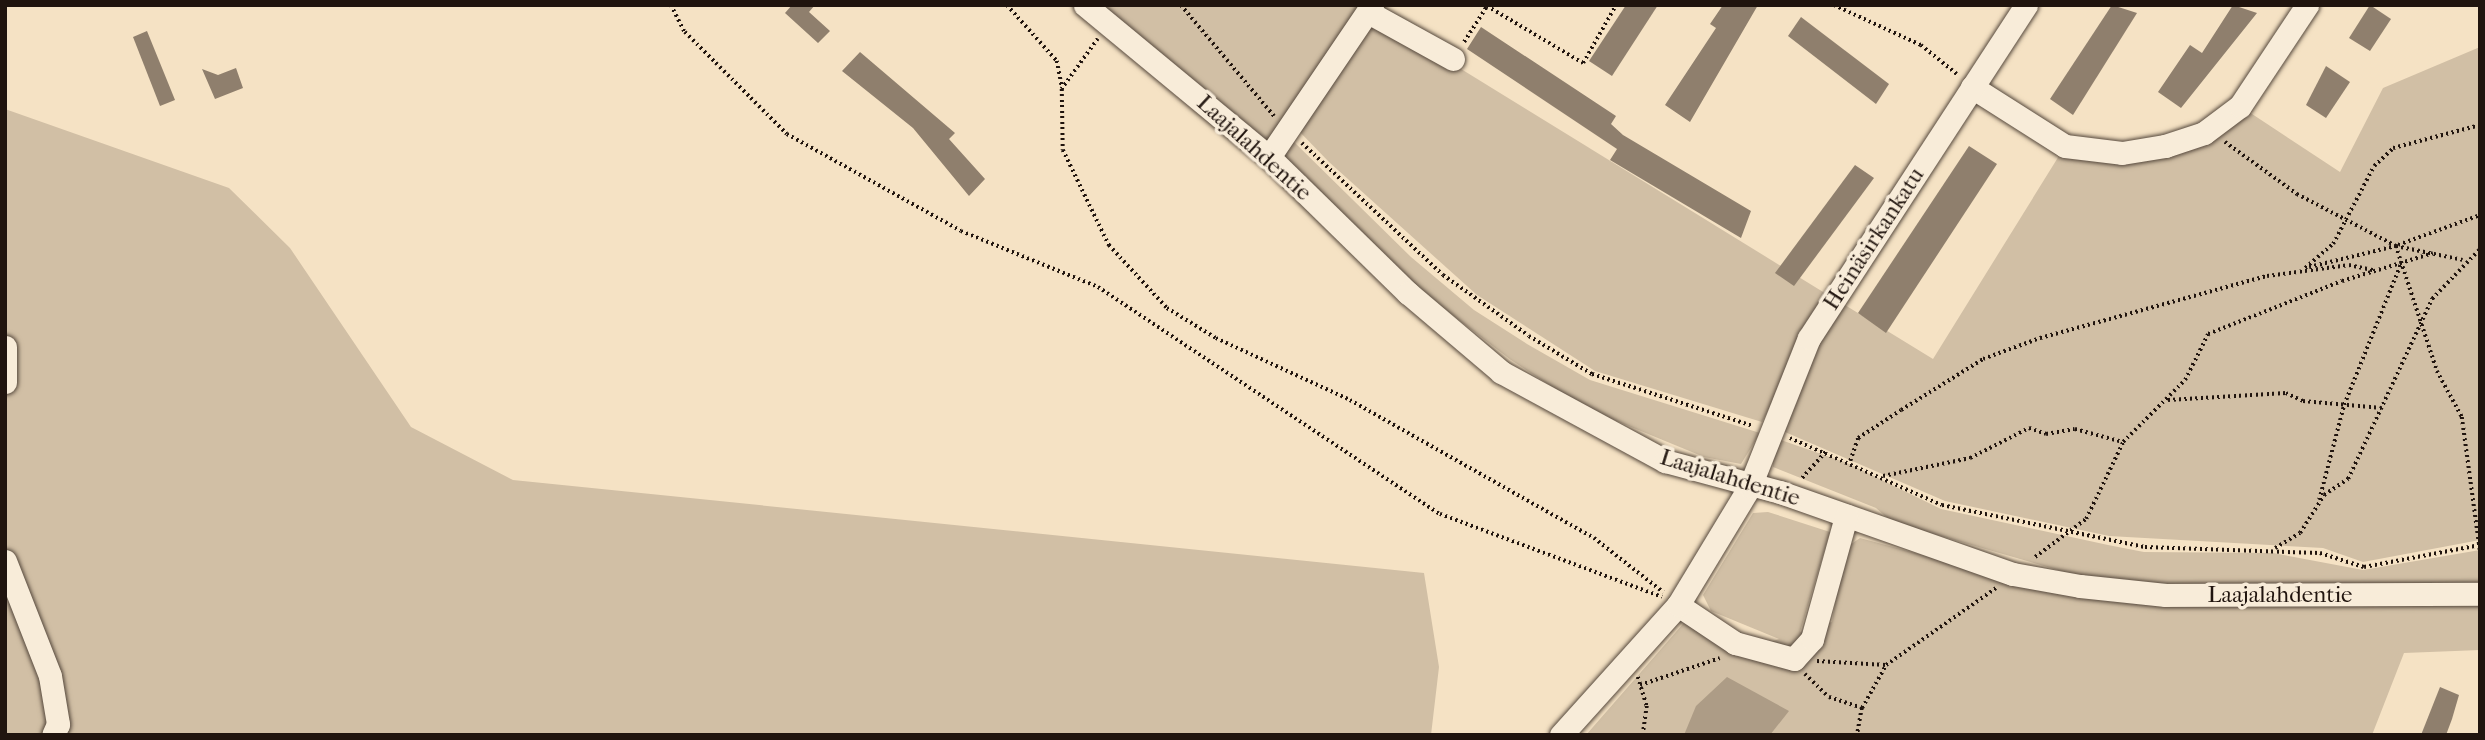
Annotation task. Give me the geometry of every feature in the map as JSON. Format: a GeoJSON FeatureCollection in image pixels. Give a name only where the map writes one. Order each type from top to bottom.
{"type":"FeatureCollection","features":[{"type":"Feature","properties":{"kind":"street","name":"Laajalahdentie"},"geometry":{"type":"LineString","coordinates":[[1085,5],[1269,157],[1408,293],[1501,372],[1665,461],[1780,492],[2013,574],[2166,595],[2480,594]]}},
{"type":"Feature","properties":{"kind":"street","name":"Heinäsirkankatu"},"geometry":{"type":"LineString","coordinates":[[1561,735],[1633,662],[1678,605],[1750,486],[1767,431],[1809,338],[2026,5]]}},
{"type":"Feature","properties":{"kind":"street"},"geometry":{"type":"LineString","coordinates":[[1972,87],[2065,146],[2091,152],[2165,146],[2204,133],[2240,106],[2307,5]]}},
{"type":"Feature","properties":{"kind":"street"},"geometry":{"type":"LineString","coordinates":[[1269,157],[1370,9],[1453,59]]}},
{"type":"Feature","properties":{"kind":"street"},"geometry":{"type":"LineString","coordinates":[[5,347],[5,382]]}},
{"type":"Feature","properties":{"kind":"street"},"geometry":{"type":"LineString","coordinates":[[1678,605],[1761,653],[1794,659],[1812,639],[1846,516]]}},
{"type":"Feature","properties":{"kind":"street"},"geometry":{"type":"LineString","coordinates":[[5,561],[50,676],[58,731]]}},
{"type":"Feature","properties":{"kind":"path"},"geometry":{"type":"LineString","coordinates":[[671,5],[685,32],[787,134],[961,231],[1098,287],[1440,514],[1600,569],[1678,605]]}},
{"type":"Feature","properties":{"kind":"path"},"geometry":{"type":"LineString","coordinates":[[1007,5],[1057,61],[1062,89],[1063,150],[1109,245],[1167,308],[1216,338],[1350,400],[1594,538],[1678,605]]}},
{"type":"Feature","properties":{"kind":"path"},"geometry":{"type":"LineString","coordinates":[[1181,5],[1289,130],[1443,275],[1529,337],[1592,374],[1826,451],[1942,505],[2146,547],[2273,549],[2364,567],[2478,545]]}},
{"type":"Feature","properties":{"kind":"path"},"geometry":{"type":"LineString","coordinates":[[1453,59],[1487,6],[1583,63],[1616,5]]}},
{"type":"Feature","properties":{"kind":"path"},"geometry":{"type":"LineString","coordinates":[[1834,5],[1921,45],[1972,87]]}},
{"type":"Feature","properties":{"kind":"path"},"geometry":{"type":"LineString","coordinates":[[1062,89],[1109,26]]}},
{"type":"Feature","properties":{"kind":"path"},"geometry":{"type":"LineString","coordinates":[[2303,269],[2333,244],[2374,166],[2393,148],[2480,125]]}},
{"type":"Feature","properties":{"kind":"path"},"geometry":{"type":"LineString","coordinates":[[2204,133],[2346,221],[2396,246],[2463,260]]}},
{"type":"Feature","properties":{"kind":"path"},"geometry":{"type":"LineString","coordinates":[[1850,461],[1858,438],[1983,359],[2164,299],[2396,246],[2480,215]]}},
{"type":"Feature","properties":{"kind":"path"},"geometry":{"type":"LineString","coordinates":[[2396,246],[2420,324],[2462,417],[2480,551]]}},
{"type":"Feature","properties":{"kind":"path"},"geometry":{"type":"LineString","coordinates":[[2273,549],[2300,533],[2318,505],[2348,479],[2420,324],[2463,260],[2480,249]]}},
{"type":"Feature","properties":{"kind":"path"},"geometry":{"type":"LineString","coordinates":[[1857,735],[1862,708],[1886,665],[2013,574],[2068,531],[2101,499],[2123,442],[2168,400],[2208,334],[2375,270],[2433,253]]}},
{"type":"Feature","properties":{"kind":"path"},"geometry":{"type":"LineString","coordinates":[[2318,505],[2344,405],[2402,261]]}},
{"type":"Feature","properties":{"kind":"path"},"geometry":{"type":"LineString","coordinates":[[2303,269],[2375,270]]}},
{"type":"Feature","properties":{"kind":"path"},"geometry":{"type":"LineString","coordinates":[[2168,400],[2286,393],[2303,401],[2383,408]]}},
{"type":"Feature","properties":{"kind":"path"},"geometry":{"type":"LineString","coordinates":[[1881,476],[1970,458],[2029,428],[2046,434],[2076,429],[2123,442]]}},
{"type":"Feature","properties":{"kind":"path"},"geometry":{"type":"LineString","coordinates":[[1780,492],[1826,451]]}},
{"type":"Feature","properties":{"kind":"path"},"geometry":{"type":"LineString","coordinates":[[1640,685],[1721,658],[1761,653]]}},
{"type":"Feature","properties":{"kind":"path"},"geometry":{"type":"LineString","coordinates":[[1794,659],[1886,665]]}},
{"type":"Feature","properties":{"kind":"path"},"geometry":{"type":"LineString","coordinates":[[1794,659],[1829,697],[1862,708]]}},
{"type":"Feature","properties":{"kind":"path"},"geometry":{"type":"LineString","coordinates":[[1633,662],[1647,706],[1643,735]]}},
{"type":"Feature","properties":{"kind":"shaded area"},"geometry":{"type":"Polygon","coordinates":[[[1085,5],[1359,5],[1269,157],[1085,5]]]}},
{"type":"Feature","properties":{"kind":"shaded area"},"geometry":{"type":"Polygon","coordinates":[[[1375,16],[1828,295],[1762,422],[1595,371],[1477,295],[1329,162],[1296,128],[1375,16]]]}},
{"type":"Feature","properties":{"kind":"shaded area"},"geometry":{"type":"Polygon","coordinates":[[[2480,47],[2480,540],[2363,562],[2323,548],[2109,536],[1945,501],[1778,429],[1840,302],[1933,359],[2062,151],[2090,158],[2246,110],[2340,172],[2383,88],[2480,47]]]}},
{"type":"Feature","properties":{"kind":"shaded area"},"geometry":{"type":"Polygon","coordinates":[[[5,109],[229,188],[290,248],[411,427],[513,480],[1424,573],[1439,667],[1431,735],[5,735],[5,109]]]}},
{"type":"Feature","properties":{"kind":"shaded area"},"geometry":{"type":"Polygon","coordinates":[[[1291,139],[1411,257],[1474,310],[1527,344],[1590,380],[1760,433],[1741,464],[1704,457],[1585,408],[1511,360],[1420,290],[1283,158],[1291,139]]]}},
{"type":"Feature","properties":{"kind":"shaded area"},"geometry":{"type":"Polygon","coordinates":[[[1772,437],[1847,463],[1941,509],[2108,545],[2144,552],[2273,553],[2363,570],[2480,550],[2480,585],[2167,585],[2082,577],[1892,522],[1876,508],[1773,467],[1772,437]]]}},
{"type":"Feature","properties":{"kind":"shaded area"},"geometry":{"type":"Polygon","coordinates":[[[1768,512],[1830,532],[1800,632],[1832,622],[1844,549],[1860,538],[2018,581],[2165,605],[2480,606],[2480,650],[2404,653],[2372,735],[1586,735],[1689,617],[1748,649],[1779,639],[1711,611],[1703,595],[1753,513],[1768,512]]]}},
{"type":"Feature","properties":{"kind":"shaded area"},"geometry":{"type":"Polygon","coordinates":[[[1727,677],[1789,711],[1770,735],[1684,735],[1696,706],[1727,677]]]}},
{"type":"Feature","properties":{"kind":"building"},"geometry":{"type":"Polygon","coordinates":[[[792,5],[815,5],[809,12],[830,31],[818,43],[785,13],[792,5]]]}},
{"type":"Feature","properties":{"kind":"building"},"geometry":{"type":"Polygon","coordinates":[[[1626,5],[1658,5],[1612,76],[1589,61],[1626,5]]]}},
{"type":"Feature","properties":{"kind":"building"},"geometry":{"type":"Polygon","coordinates":[[[1723,5],[1758,5],[1690,122],[1665,105],[1716,28],[1710,24],[1723,5]]]}},
{"type":"Feature","properties":{"kind":"building"},"geometry":{"type":"Polygon","coordinates":[[[2112,5],[2137,13],[2073,115],[2050,99],[2112,5]]]}},
{"type":"Feature","properties":{"kind":"building"},"geometry":{"type":"Polygon","coordinates":[[[2233,5],[2257,13],[2181,108],[2158,92],[2190,45],[2202,53],[2233,5]]]}},
{"type":"Feature","properties":{"kind":"building"},"geometry":{"type":"Polygon","coordinates":[[[2370,5],[2391,19],[2370,51],[2349,38],[2370,5]]]}},
{"type":"Feature","properties":{"kind":"building"},"geometry":{"type":"Polygon","coordinates":[[[1801,17],[1889,84],[1876,104],[1788,36],[1801,17]]]}},
{"type":"Feature","properties":{"kind":"building"},"geometry":{"type":"Polygon","coordinates":[[[1481,27],[1616,116],[1611,124],[1623,135],[1751,211],[1741,238],[1610,160],[1617,149],[1467,49],[1481,27]]]}},
{"type":"Feature","properties":{"kind":"building"},"geometry":{"type":"Polygon","coordinates":[[[147,31],[175,100],[160,106],[133,37],[147,31]]]}},
{"type":"Feature","properties":{"kind":"building"},"geometry":{"type":"Polygon","coordinates":[[[860,52],[955,133],[949,139],[985,179],[969,196],[913,128],[842,71],[860,52]]]}},
{"type":"Feature","properties":{"kind":"building"},"geometry":{"type":"Polygon","coordinates":[[[2326,66],[2350,82],[2326,118],[2306,105],[2326,66]]]}},
{"type":"Feature","properties":{"kind":"building"},"geometry":{"type":"Polygon","coordinates":[[[236,68],[243,88],[215,99],[202,69],[218,75],[236,68]]]}},
{"type":"Feature","properties":{"kind":"building"},"geometry":{"type":"Polygon","coordinates":[[[1969,146],[1997,164],[1886,333],[1858,313],[1969,146]]]}},
{"type":"Feature","properties":{"kind":"building"},"geometry":{"type":"Polygon","coordinates":[[[1855,165],[1874,178],[1794,286],[1775,273],[1855,165]]]}},
{"type":"Feature","properties":{"kind":"building"},"geometry":{"type":"Polygon","coordinates":[[[2440,687],[2459,695],[2446,735],[2421,735],[2440,687]]]}}]}
